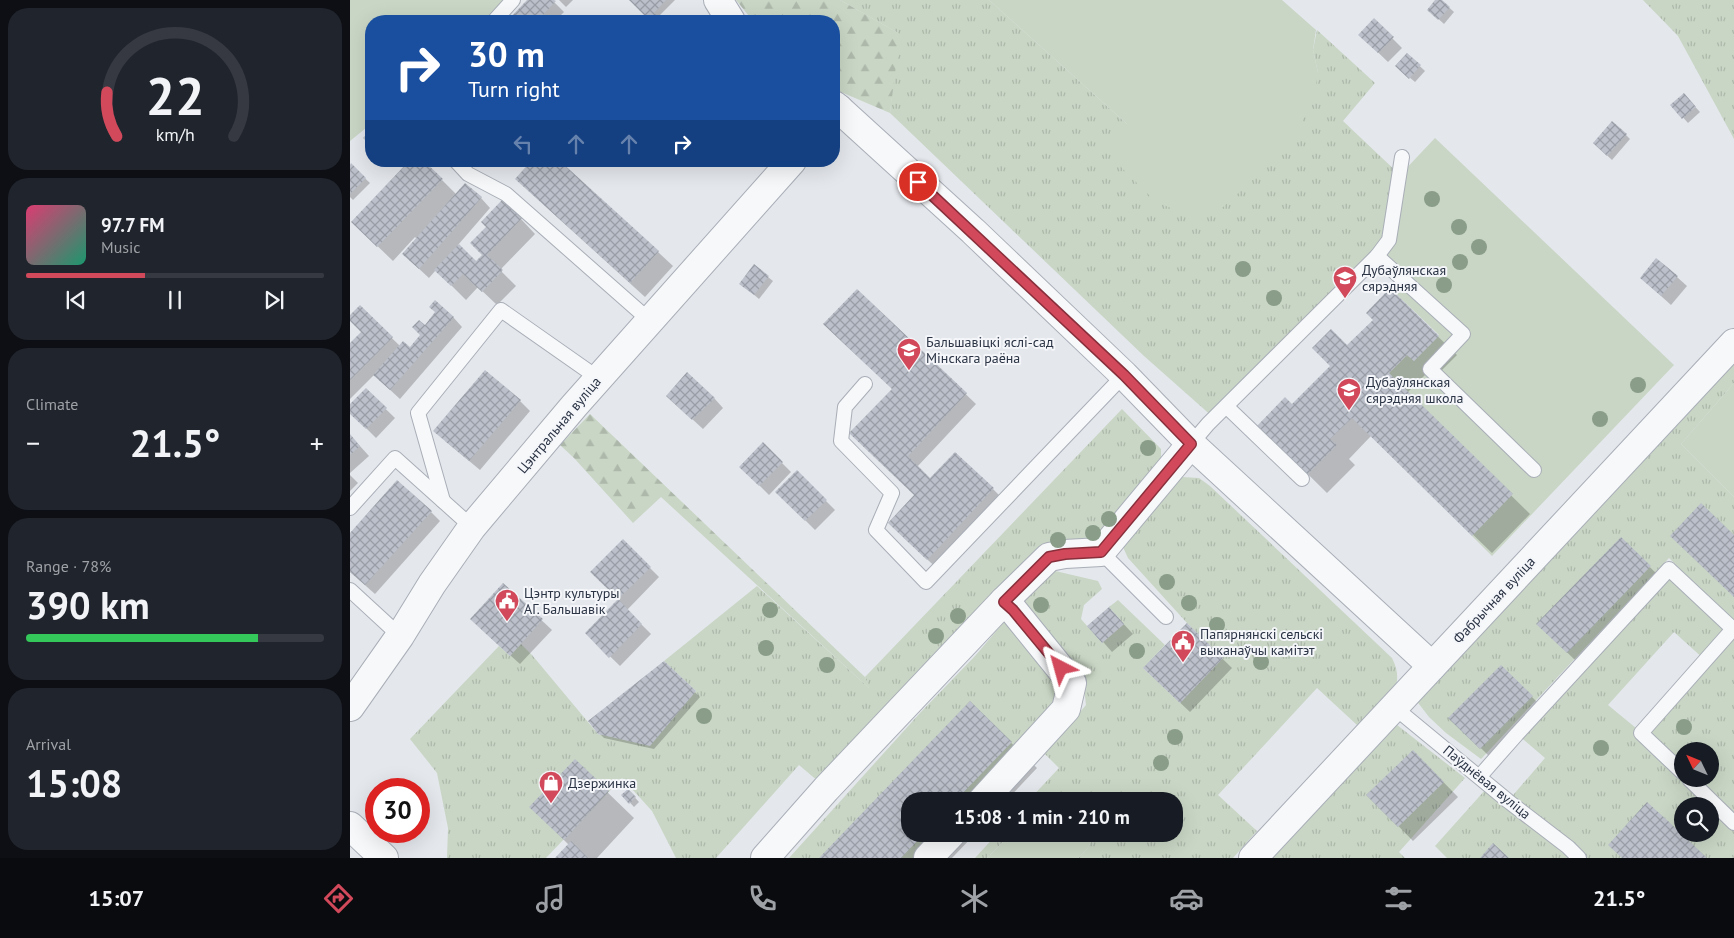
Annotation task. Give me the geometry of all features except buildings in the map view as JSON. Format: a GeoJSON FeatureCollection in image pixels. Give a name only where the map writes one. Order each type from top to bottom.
{"type":"FeatureCollection","features":[{"type":"Feature","properties":{"kind":"street"},"geometry":{"type":"LineString","coordinates":[[718,0],[727,15]]}},
{"type":"Feature","properties":{"kind":"street"},"geometry":{"type":"LineString","coordinates":[[840,113],[973,231],[1124,375],[1191,444],[1432,666]]}},
{"type":"Feature","properties":{"kind":"street","name":"Цэнтральная вуліца"},"geometry":{"type":"LineString","coordinates":[[350,707],[400,636],[432,584],[472,527],[598,378],[787,167]]}},
{"type":"Feature","properties":{"kind":"street","name":"Фабрычная вуліца"},"geometry":{"type":"LineString","coordinates":[[1253,858],[1734,342]]}},
{"type":"Feature","properties":{"kind":"street"},"geometry":{"type":"LineString","coordinates":[[765,858],[826,789],[1049,557],[1101,552],[1191,444]]}},
{"type":"Feature","properties":{"kind":"street"},"geometry":{"type":"LineString","coordinates":[[990,792],[1066,709],[1072,683],[1013,610],[1004,602]]}},
{"type":"Feature","properties":{"kind":"street"},"geometry":{"type":"LineString","coordinates":[[350,826],[384,858]]}},
{"type":"Feature","properties":{"kind":"street"},"geometry":{"type":"LineString","coordinates":[[928,858],[943,842]]}},
{"type":"Feature","properties":{"kind":"lane"},"geometry":{"type":"LineString","coordinates":[[499,15],[513,0]]}},
{"type":"Feature","properties":{"kind":"lane"},"geometry":{"type":"LineString","coordinates":[[1191,444],[1208,424],[1377,256],[1389,240],[1402,157]]}},
{"type":"Feature","properties":{"kind":"lane"},"geometry":{"type":"LineString","coordinates":[[462,167],[468,174],[506,194],[649,320]]}},
{"type":"Feature","properties":{"kind":"lane"},"geometry":{"type":"LineString","coordinates":[[1377,256],[1463,334],[1430,369],[1534,470]]}},
{"type":"Feature","properties":{"kind":"lane"},"geometry":{"type":"LineString","coordinates":[[443,501],[418,413],[501,310],[598,378]]}},
{"type":"Feature","properties":{"kind":"lane"},"geometry":{"type":"LineString","coordinates":[[865,384],[845,407],[841,441],[892,494],[876,530],[926,582],[1124,375]]}},
{"type":"Feature","properties":{"kind":"lane"},"geometry":{"type":"LineString","coordinates":[[1227,407],[1302,479]]}},
{"type":"Feature","properties":{"kind":"lane"},"geometry":{"type":"LineString","coordinates":[[350,508],[395,458],[472,527]]}},
{"type":"Feature","properties":{"kind":"lane"},"geometry":{"type":"LineString","coordinates":[[1101,552],[1166,617]]}},
{"type":"Feature","properties":{"kind":"lane"},"geometry":{"type":"LineString","coordinates":[[1480,776],[1669,568],[1734,629],[1642,733],[1674,764]]}},
{"type":"Feature","properties":{"kind":"lane"},"geometry":{"type":"LineString","coordinates":[[350,590],[400,636]]}},
{"type":"Feature","properties":{"kind":"lane","name":"Паўднёвая вуліца"},"geometry":{"type":"LineString","coordinates":[[1394,707],[1579,858]]}},
{"type":"Feature","properties":{"kind":"lane"},"geometry":{"type":"LineString","coordinates":[[1698,788],[1734,823]]}},
{"type":"Feature","properties":{"kind":"green space"},"geometry":{"type":"Polygon","coordinates":[[[350,0],[513,0],[499,15],[365,15],[365,129],[350,141],[350,0]]]}},
{"type":"Feature","properties":{"kind":"green space"},"geometry":{"type":"Polygon","coordinates":[[[736,0],[840,0],[900,34],[890,113],[840,92],[840,15],[748,15],[736,0]]]}},
{"type":"Feature","properties":{"kind":"green space"},"geometry":{"type":"Polygon","coordinates":[[[840,0],[989,0],[1127,124],[1318,73],[1313,50],[1317,30],[1375,83],[1343,121],[1400,175],[1389,240],[1214,418],[1144,356],[890,113],[898,33],[840,0]]]}},
{"type":"Feature","properties":{"kind":"green space"},"geometry":{"type":"Polygon","coordinates":[[[989,0],[1282,0],[1316,30],[1313,50],[1318,73],[1313,103],[1291,139],[1259,174],[1223,207],[1191,216],[1156,202],[1120,166],[1112,146],[1127,124],[989,0]]]}},
{"type":"Feature","properties":{"kind":"green space"},"geometry":{"type":"Polygon","coordinates":[[[1643,0],[1734,0],[1734,139],[1678,36],[1643,0]]]}},
{"type":"Feature","properties":{"kind":"green space"},"geometry":{"type":"Polygon","coordinates":[[[1435,138],[1674,365],[1492,556],[1472,536],[1389,373],[1407,355],[1414,361],[1439,335],[1390,288],[1397,274],[1377,256],[1389,240],[1400,175],[1435,138]]]}},
{"type":"Feature","properties":{"kind":"green space"},"geometry":{"type":"Polygon","coordinates":[[[1734,343],[1734,383],[1681,444],[1734,497],[1734,622],[1669,558],[1481,759],[1446,733],[1429,717],[1409,691],[1734,343]]]}},
{"type":"Feature","properties":{"kind":"green space"},"geometry":{"type":"Polygon","coordinates":[[[1734,383],[1734,497],[1681,444],[1734,383]]]}},
{"type":"Feature","properties":{"kind":"green space"},"geometry":{"type":"Polygon","coordinates":[[[1122,409],[1161,449],[1161,460],[1098,537],[1072,546],[819,782],[799,765],[716,858],[676,858],[652,811],[622,778],[546,858],[447,858],[448,828],[437,773],[410,739],[499,646],[510,656],[521,644],[598,734],[650,745],[696,691],[664,661],[757,586],[869,688],[865,677],[1122,409]]]}},
{"type":"Feature","properties":{"kind":"green space"},"geometry":{"type":"Polygon","coordinates":[[[590,414],[865,677],[870,689],[661,497],[633,523],[560,445],[590,414]]]}},
{"type":"Feature","properties":{"kind":"green space"},"geometry":{"type":"Polygon","coordinates":[[[1182,477],[1199,478],[1210,486],[1392,658],[1397,679],[1392,695],[1386,703],[1364,724],[1357,725],[1317,688],[1218,795],[1257,831],[1233,858],[1078,858],[1090,842],[1183,842],[1183,792],[1036,792],[1059,768],[1043,752],[1086,705],[1082,671],[1022,602],[1051,570],[1098,581],[1102,589],[1084,605],[1081,619],[1102,643],[1124,624],[1109,607],[1118,600],[1165,645],[1143,668],[1180,703],[1223,658],[1187,623],[1128,558],[1122,545],[1170,483],[1182,477]]]}},
{"type":"Feature","properties":{"kind":"green space"},"geometry":{"type":"Polygon","coordinates":[[[1669,569],[1734,630],[1734,858],[1582,858],[1508,801],[1545,758],[1517,734],[1669,569]],[[1674,632],[1608,705],[1642,733],[1705,660],[1674,632]]]}},
{"type":"Feature","properties":{"kind":"green space"},"geometry":{"type":"Polygon","coordinates":[[[1004,622],[1051,673],[1059,686],[1057,698],[1038,722],[973,792],[901,792],[901,842],[928,842],[913,858],[789,858],[920,713],[975,656],[1004,622]]]}},
{"type":"Feature","properties":{"kind":"green space"},"geometry":{"type":"Polygon","coordinates":[[[1392,721],[1465,778],[1399,852],[1405,858],[1266,858],[1392,721]]]}},
{"type":"Feature","properties":{"kind":"green space"},"geometry":{"type":"Polygon","coordinates":[[[1486,789],[1569,858],[1447,858],[1435,846],[1486,789]]]}},
{"type":"Feature","properties":{"kind":"green space"},"geometry":{"type":"Polygon","coordinates":[[[990,842],[1003,842],[987,858],[975,858],[990,842]]]}},
{"type":"Feature","properties":{"kind":"green space"},"geometry":{"type":"Polygon","coordinates":[[[1003,842],[1090,842],[1084,853],[1078,858],[987,858],[1003,842]]]}},
{"type":"Feature","properties":{"kind":"place","name":"Дубаўлянская сярэдняя"},"geometry":{"type":"Point","coordinates":[1345,299]}},
{"type":"Feature","properties":{"kind":"place","name":"Бальшавіцкі яслі-сад Мінскага раёна"},"geometry":{"type":"Point","coordinates":[909,371]}},
{"type":"Feature","properties":{"kind":"place","name":"Дубаўлянская сярэдняя школа"},"geometry":{"type":"Point","coordinates":[1349,411]}},
{"type":"Feature","properties":{"kind":"place","name":"Цэнтр культуры АГ. Бальшавік"},"geometry":{"type":"Point","coordinates":[507,622]}},
{"type":"Feature","properties":{"kind":"place","name":"Папярнянскі сельскі выканаўчы камітэт"},"geometry":{"type":"Point","coordinates":[1183,663]}},
{"type":"Feature","properties":{"kind":"place","name":"Дзержинка"},"geometry":{"type":"Point","coordinates":[551,804]}},
{"type":"Feature","properties":{"kind":"route"},"geometry":{"type":"LineString","coordinates":[[918,182],[973,231],[1124,375],[1191,444],[1101,552],[1049,557],[1004,602],[1013,610],[1061,668]]}}]}
